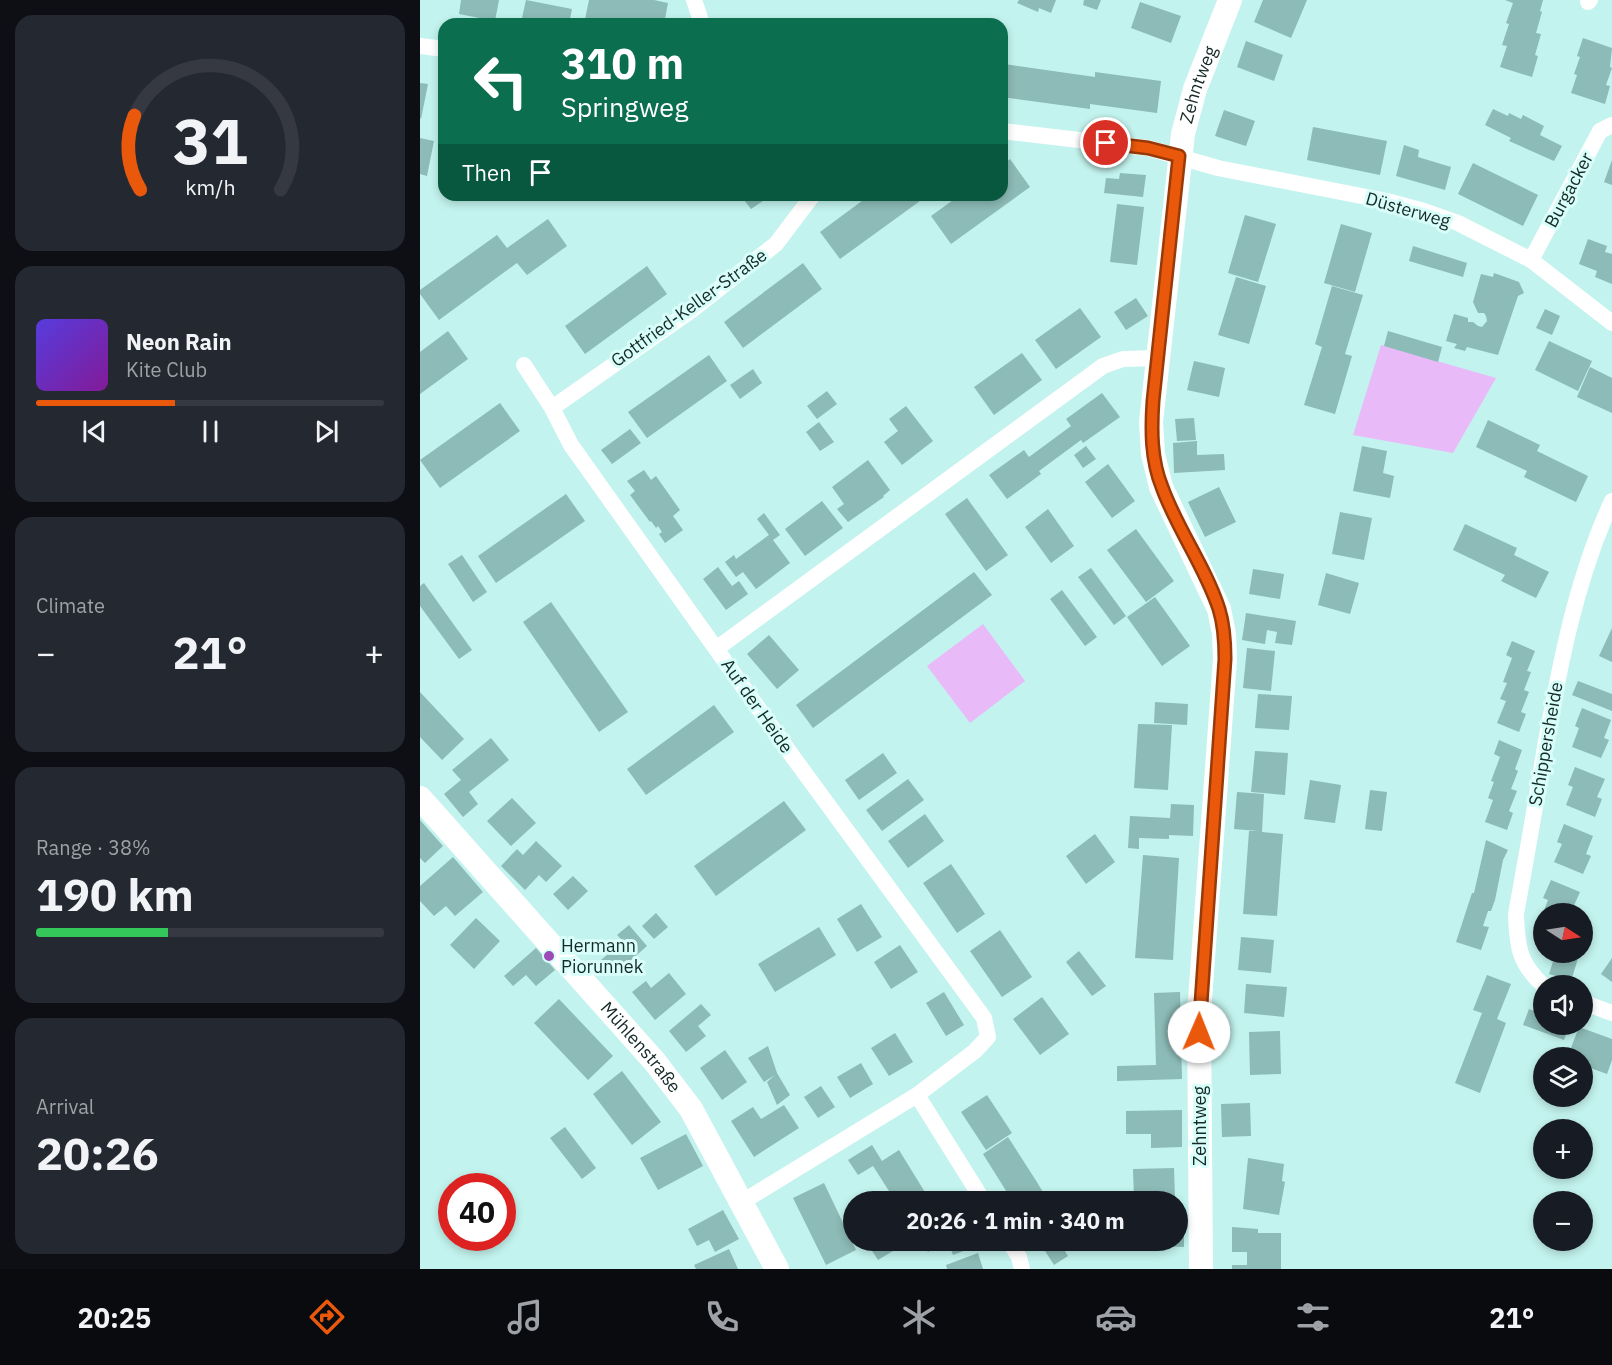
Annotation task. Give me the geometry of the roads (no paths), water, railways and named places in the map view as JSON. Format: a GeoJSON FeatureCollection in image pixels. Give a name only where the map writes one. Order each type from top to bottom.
{"type":"FeatureCollection","features":[{"type":"Feature","properties":{"kind":"street"},"geometry":{"type":"LineString","coordinates":[[694,0],[700,18]]}},
{"type":"Feature","properties":{"kind":"street","name":"Zehntweg"},"geometry":{"type":"LineString","coordinates":[[1201,1269],[1199,1013],[1225,659],[1224,634],[1215,600],[1161,487],[1153,454],[1152,422],[1179,156],[1187,116],[1230,0]]}},
{"type":"Feature","properties":{"kind":"street"},"geometry":{"type":"LineString","coordinates":[[420,46],[438,48]]}},
{"type":"Feature","properties":{"kind":"street","name":"Burgacker"},"geometry":{"type":"LineString","coordinates":[[1531,260],[1600,131],[1612,125]]}},
{"type":"Feature","properties":{"kind":"street","name":"Düsterweg"},"geometry":{"type":"LineString","coordinates":[[1008,132],[1148,148],[1218,168],[1387,201],[1424,211],[1458,224],[1531,260],[1612,322]]}},
{"type":"Feature","properties":{"kind":"street","name":"Gottfried-Keller-Straße"},"geometry":{"type":"LineString","coordinates":[[552,408],[692,310],[776,244],[808,201]]}},
{"type":"Feature","properties":{"kind":"street","name":"Auf der Heide"},"geometry":{"type":"LineString","coordinates":[[742,1202],[917,1095],[975,1051],[988,1037],[984,1018],[716,649],[1102,366],[1123,359],[1157,358]]}},
{"type":"Feature","properties":{"kind":"street"},"geometry":{"type":"LineString","coordinates":[[524,364],[552,408],[571,445],[716,649]]}},
{"type":"Feature","properties":{"kind":"street","name":"Schippersheide"},"geometry":{"type":"LineString","coordinates":[[1533,976],[1520,955],[1516,914],[1559,672],[1574,607],[1612,501]]}},
{"type":"Feature","properties":{"kind":"street","name":"Mühlenstraße"},"geometry":{"type":"LineString","coordinates":[[420,798],[655,1062],[691,1109],[777,1269]]}},
{"type":"Feature","properties":{"kind":"street"},"geometry":{"type":"LineString","coordinates":[[1593,1006],[1612,1013]]}},
{"type":"Feature","properties":{"kind":"street"},"geometry":{"type":"LineString","coordinates":[[917,1095],[977,1191]]}},
{"type":"Feature","properties":{"kind":"street"},"geometry":{"type":"LineString","coordinates":[[1015,1251],[1022,1269]]}},
{"type":"Feature","properties":{"kind":"place","name":"Hermann Piorunnek"},"geometry":{"type":"Point","coordinates":[549,956]}}]}
